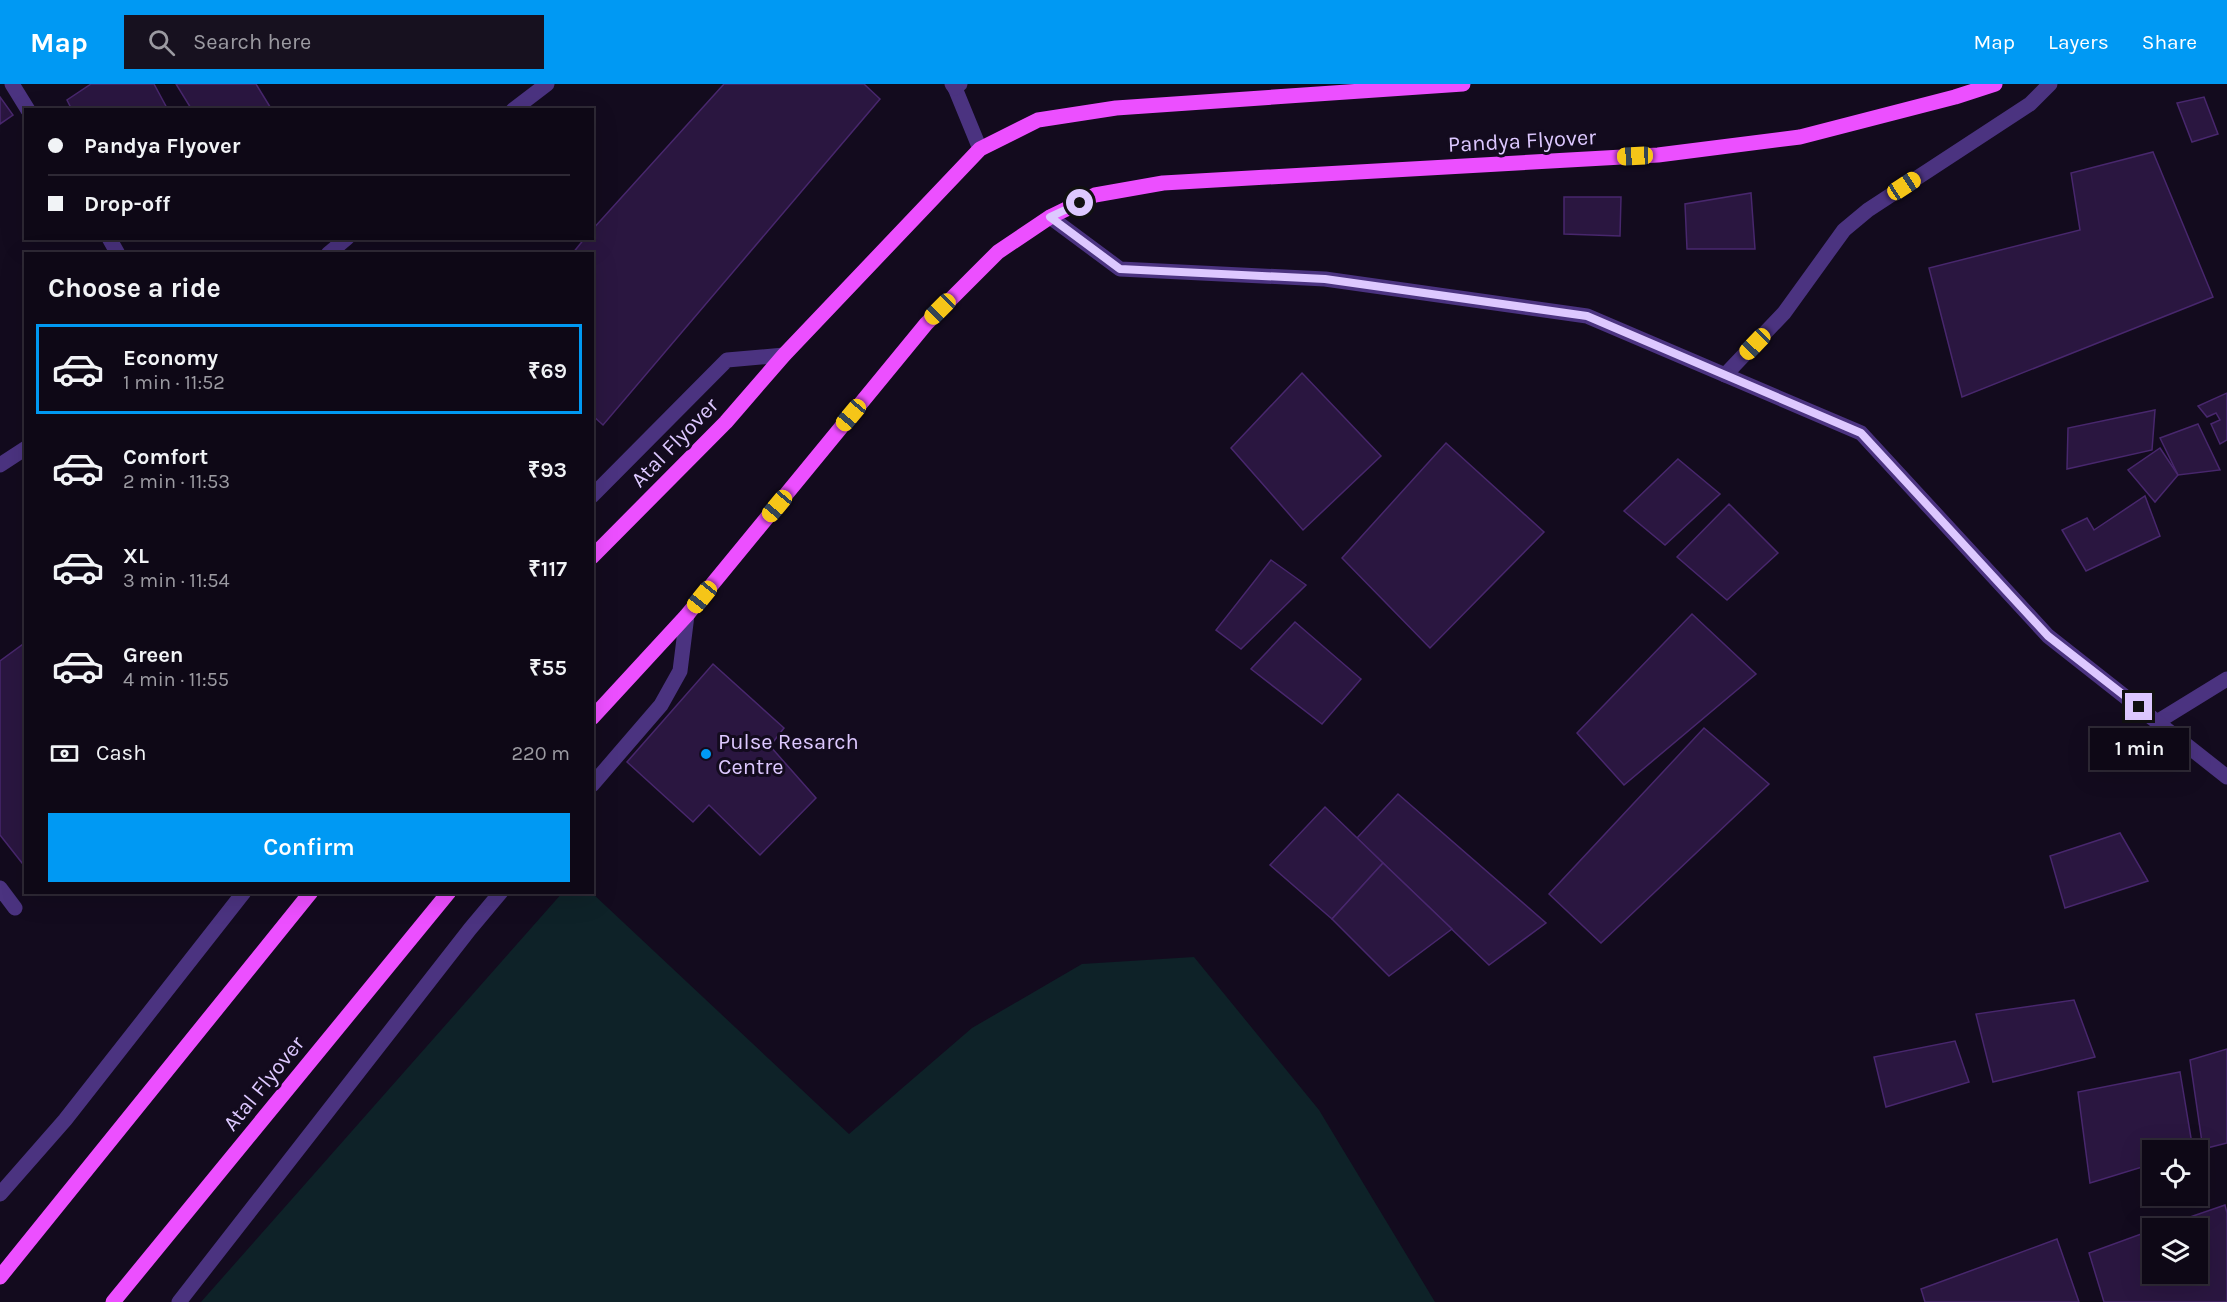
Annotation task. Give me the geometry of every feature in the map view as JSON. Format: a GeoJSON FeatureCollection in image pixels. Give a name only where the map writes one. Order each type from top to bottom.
{"type":"FeatureCollection","features":[{"type":"Feature","properties":{"kind":"main road"},"geometry":{"type":"LineString","coordinates":[[980,149],[1038,120],[1116,108],[1463,84]]}},
{"type":"Feature","properties":{"kind":"main road","name":"Pandya Flyover"},"geometry":{"type":"LineString","coordinates":[[687,615],[926,324],[999,252],[1050,217],[1095,195],[1163,183],[1658,155],[1800,137],[1955,97],[1995,84]]}},
{"type":"Feature","properties":{"kind":"main road","name":"Atal Flyover"},"geometry":{"type":"LineString","coordinates":[[594,555],[726,422],[784,355],[980,149]]}},
{"type":"Feature","properties":{"kind":"main road"},"geometry":{"type":"LineString","coordinates":[[594,716],[687,615]]}},
{"type":"Feature","properties":{"kind":"main road"},"geometry":{"type":"LineString","coordinates":[[0,1277],[309,894]]}},
{"type":"Feature","properties":{"kind":"main road","name":"Atal Flyover"},"geometry":{"type":"LineString","coordinates":[[113,1302],[447,894]]}},
{"type":"Feature","properties":{"kind":"street"},"geometry":{"type":"LineString","coordinates":[[12,84],[27,108]]}},
{"type":"Feature","properties":{"kind":"street"},"geometry":{"type":"LineString","coordinates":[[516,108],[547,84]]}},
{"type":"Feature","properties":{"kind":"street"},"geometry":{"type":"LineString","coordinates":[[1725,375],[1784,313],[1844,230],[1868,210],[2030,104],[2050,84]]}},
{"type":"Feature","properties":{"kind":"street"},"geometry":{"type":"LineString","coordinates":[[956,85],[980,149]]}},
{"type":"Feature","properties":{"kind":"street"},"geometry":{"type":"LineString","coordinates":[[1050,217],[1120,269],[1325,279],[1587,316],[1861,433],[2048,636],[2227,777]]}},
{"type":"Feature","properties":{"kind":"street"},"geometry":{"type":"LineString","coordinates":[[330,252],[345,240]]}},
{"type":"Feature","properties":{"kind":"street"},"geometry":{"type":"LineString","coordinates":[[594,494],[727,360],[784,355]]}},
{"type":"Feature","properties":{"kind":"street"},"geometry":{"type":"LineString","coordinates":[[0,465],[24,449]]}},
{"type":"Feature","properties":{"kind":"street"},"geometry":{"type":"LineString","coordinates":[[594,783],[661,705],[680,671],[687,615]]}},
{"type":"Feature","properties":{"kind":"street"},"geometry":{"type":"LineString","coordinates":[[2157,722],[2227,679]]}},
{"type":"Feature","properties":{"kind":"street"},"geometry":{"type":"LineString","coordinates":[[0,888],[15,908]]}},
{"type":"Feature","properties":{"kind":"street"},"geometry":{"type":"LineString","coordinates":[[0,1194],[65,1120],[242,894]]}},
{"type":"Feature","properties":{"kind":"street"},"geometry":{"type":"LineString","coordinates":[[179,1302],[470,928],[499,894]]}},
{"type":"Feature","properties":{"kind":"shaded area"},"geometry":{"type":"Polygon","coordinates":[[[561,894],[593,894],[849,1134],[972,1028],[1082,964],[1194,957],[1319,1110],[1435,1302],[201,1302],[561,894]]]}},
{"type":"Feature","properties":{"kind":"building"},"geometry":{"type":"Polygon","coordinates":[[[91,84],[154,84],[167,108],[71,108],[67,100],[91,84]]]}},
{"type":"Feature","properties":{"kind":"building"},"geometry":{"type":"Polygon","coordinates":[[[176,84],[256,84],[271,108],[191,108],[176,84]]]}},
{"type":"Feature","properties":{"kind":"building"},"geometry":{"type":"Polygon","coordinates":[[[724,84],[864,84],[880,99],[603,425],[594,417],[594,252],[574,252],[583,240],[594,240],[594,228],[724,84]]]}},
{"type":"Feature","properties":{"kind":"building"},"geometry":{"type":"Polygon","coordinates":[[[0,97],[13,115],[0,124],[0,97]]]}},
{"type":"Feature","properties":{"kind":"building"},"geometry":{"type":"Polygon","coordinates":[[[2204,97],[2218,134],[2192,142],[2177,103],[2204,97]]]}},
{"type":"Feature","properties":{"kind":"building"},"geometry":{"type":"Polygon","coordinates":[[[2153,152],[2213,297],[1962,397],[1929,268],[2080,230],[2071,173],[2153,152]]]}},
{"type":"Feature","properties":{"kind":"building"},"geometry":{"type":"Polygon","coordinates":[[[1751,193],[1755,249],[1687,249],[1685,204],[1751,193]]]}},
{"type":"Feature","properties":{"kind":"building"},"geometry":{"type":"Polygon","coordinates":[[[1564,197],[1621,197],[1620,236],[1564,234],[1564,197]]]}},
{"type":"Feature","properties":{"kind":"building"},"geometry":{"type":"Polygon","coordinates":[[[1302,373],[1381,456],[1303,530],[1231,448],[1302,373]]]}},
{"type":"Feature","properties":{"kind":"building"},"geometry":{"type":"Polygon","coordinates":[[[2227,393],[2227,440],[2220,444],[2211,424],[2220,420],[2216,413],[2207,417],[2198,406],[2227,393]]]}},
{"type":"Feature","properties":{"kind":"building"},"geometry":{"type":"Polygon","coordinates":[[[2155,410],[2152,450],[2067,469],[2068,428],[2155,410]]]}},
{"type":"Feature","properties":{"kind":"building"},"geometry":{"type":"Polygon","coordinates":[[[2198,424],[2220,470],[2178,475],[2160,438],[2198,424]]]}},
{"type":"Feature","properties":{"kind":"building"},"geometry":{"type":"Polygon","coordinates":[[[1446,443],[1544,532],[1430,648],[1342,558],[1446,443]]]}},
{"type":"Feature","properties":{"kind":"building"},"geometry":{"type":"Polygon","coordinates":[[[2160,448],[2178,475],[2155,502],[2128,470],[2160,448]]]}},
{"type":"Feature","properties":{"kind":"building"},"geometry":{"type":"Polygon","coordinates":[[[1678,459],[1720,494],[1665,545],[1624,511],[1678,459]]]}},
{"type":"Feature","properties":{"kind":"building"},"geometry":{"type":"Polygon","coordinates":[[[2145,496],[2160,536],[2086,571],[2062,530],[2087,518],[2094,530],[2145,496]]]}},
{"type":"Feature","properties":{"kind":"building"},"geometry":{"type":"Polygon","coordinates":[[[1729,504],[1778,553],[1727,600],[1677,557],[1729,504]]]}},
{"type":"Feature","properties":{"kind":"building"},"geometry":{"type":"Polygon","coordinates":[[[1271,560],[1306,585],[1241,649],[1216,630],[1271,560]]]}},
{"type":"Feature","properties":{"kind":"building"},"geometry":{"type":"Polygon","coordinates":[[[1692,614],[1756,674],[1624,785],[1577,733],[1692,614]]]}},
{"type":"Feature","properties":{"kind":"building"},"geometry":{"type":"Polygon","coordinates":[[[1295,622],[1361,679],[1322,724],[1251,669],[1295,622]]]}},
{"type":"Feature","properties":{"kind":"building"},"geometry":{"type":"Polygon","coordinates":[[[24,643],[24,865],[0,835],[0,661],[24,643]]]}},
{"type":"Feature","properties":{"kind":"building","name":"Pulse Resarch Centre"},"geometry":{"type":"Polygon","coordinates":[[[713,664],[784,728],[770,746],[816,798],[760,855],[709,805],[693,822],[627,762],[713,664]]]}},
{"type":"Feature","properties":{"kind":"building"},"geometry":{"type":"Polygon","coordinates":[[[1704,728],[1769,784],[1601,943],[1549,894],[1704,728]]]}},
{"type":"Feature","properties":{"kind":"building"},"geometry":{"type":"Polygon","coordinates":[[[1398,794],[1546,923],[1489,965],[1357,838],[1398,794]]]}},
{"type":"Feature","properties":{"kind":"building"},"geometry":{"type":"Polygon","coordinates":[[[1325,807],[1383,863],[1332,919],[1270,865],[1325,807]]]}},
{"type":"Feature","properties":{"kind":"building"},"geometry":{"type":"Polygon","coordinates":[[[2120,833],[2148,881],[2065,908],[2050,856],[2120,833]]]}},
{"type":"Feature","properties":{"kind":"building"},"geometry":{"type":"Polygon","coordinates":[[[1383,863],[1452,929],[1389,976],[1332,919],[1383,863]]]}},
{"type":"Feature","properties":{"kind":"building"},"geometry":{"type":"Polygon","coordinates":[[[2074,1000],[2095,1057],[1993,1082],[1976,1014],[2074,1000]]]}},
{"type":"Feature","properties":{"kind":"building"},"geometry":{"type":"Polygon","coordinates":[[[1955,1041],[1969,1082],[1886,1107],[1874,1057],[1955,1041]]]}},
{"type":"Feature","properties":{"kind":"building"},"geometry":{"type":"Polygon","coordinates":[[[2227,1049],[2227,1143],[2208,1148],[2208,1140],[2202,1140],[2190,1060],[2227,1049]]]}},
{"type":"Feature","properties":{"kind":"building"},"geometry":{"type":"Polygon","coordinates":[[[2180,1072],[2191,1140],[2142,1140],[2142,1167],[2090,1183],[2078,1092],[2180,1072]]]}},
{"type":"Feature","properties":{"kind":"building"},"geometry":{"type":"Polygon","coordinates":[[[2225,1205],[2227,1213],[2227,1302],[2104,1302],[2089,1253],[2142,1234],[2142,1284],[2208,1284],[2208,1218],[2187,1218],[2225,1205]]]}},
{"type":"Feature","properties":{"kind":"building"},"geometry":{"type":"Polygon","coordinates":[[[2057,1239],[2079,1302],[1925,1302],[1921,1289],[2057,1239]]]}},
{"type":"Feature","properties":{"kind":"place","name":"Pulse Resarch Centre"},"geometry":{"type":"Point","coordinates":[706,754]}},
{"type":"Feature","properties":{"kind":"route"},"geometry":{"type":"LineString","coordinates":[[1080,203],[1050,217],[1120,269],[1325,279],[1587,316],[1861,433],[2048,636],[2139,707]]}}]}
